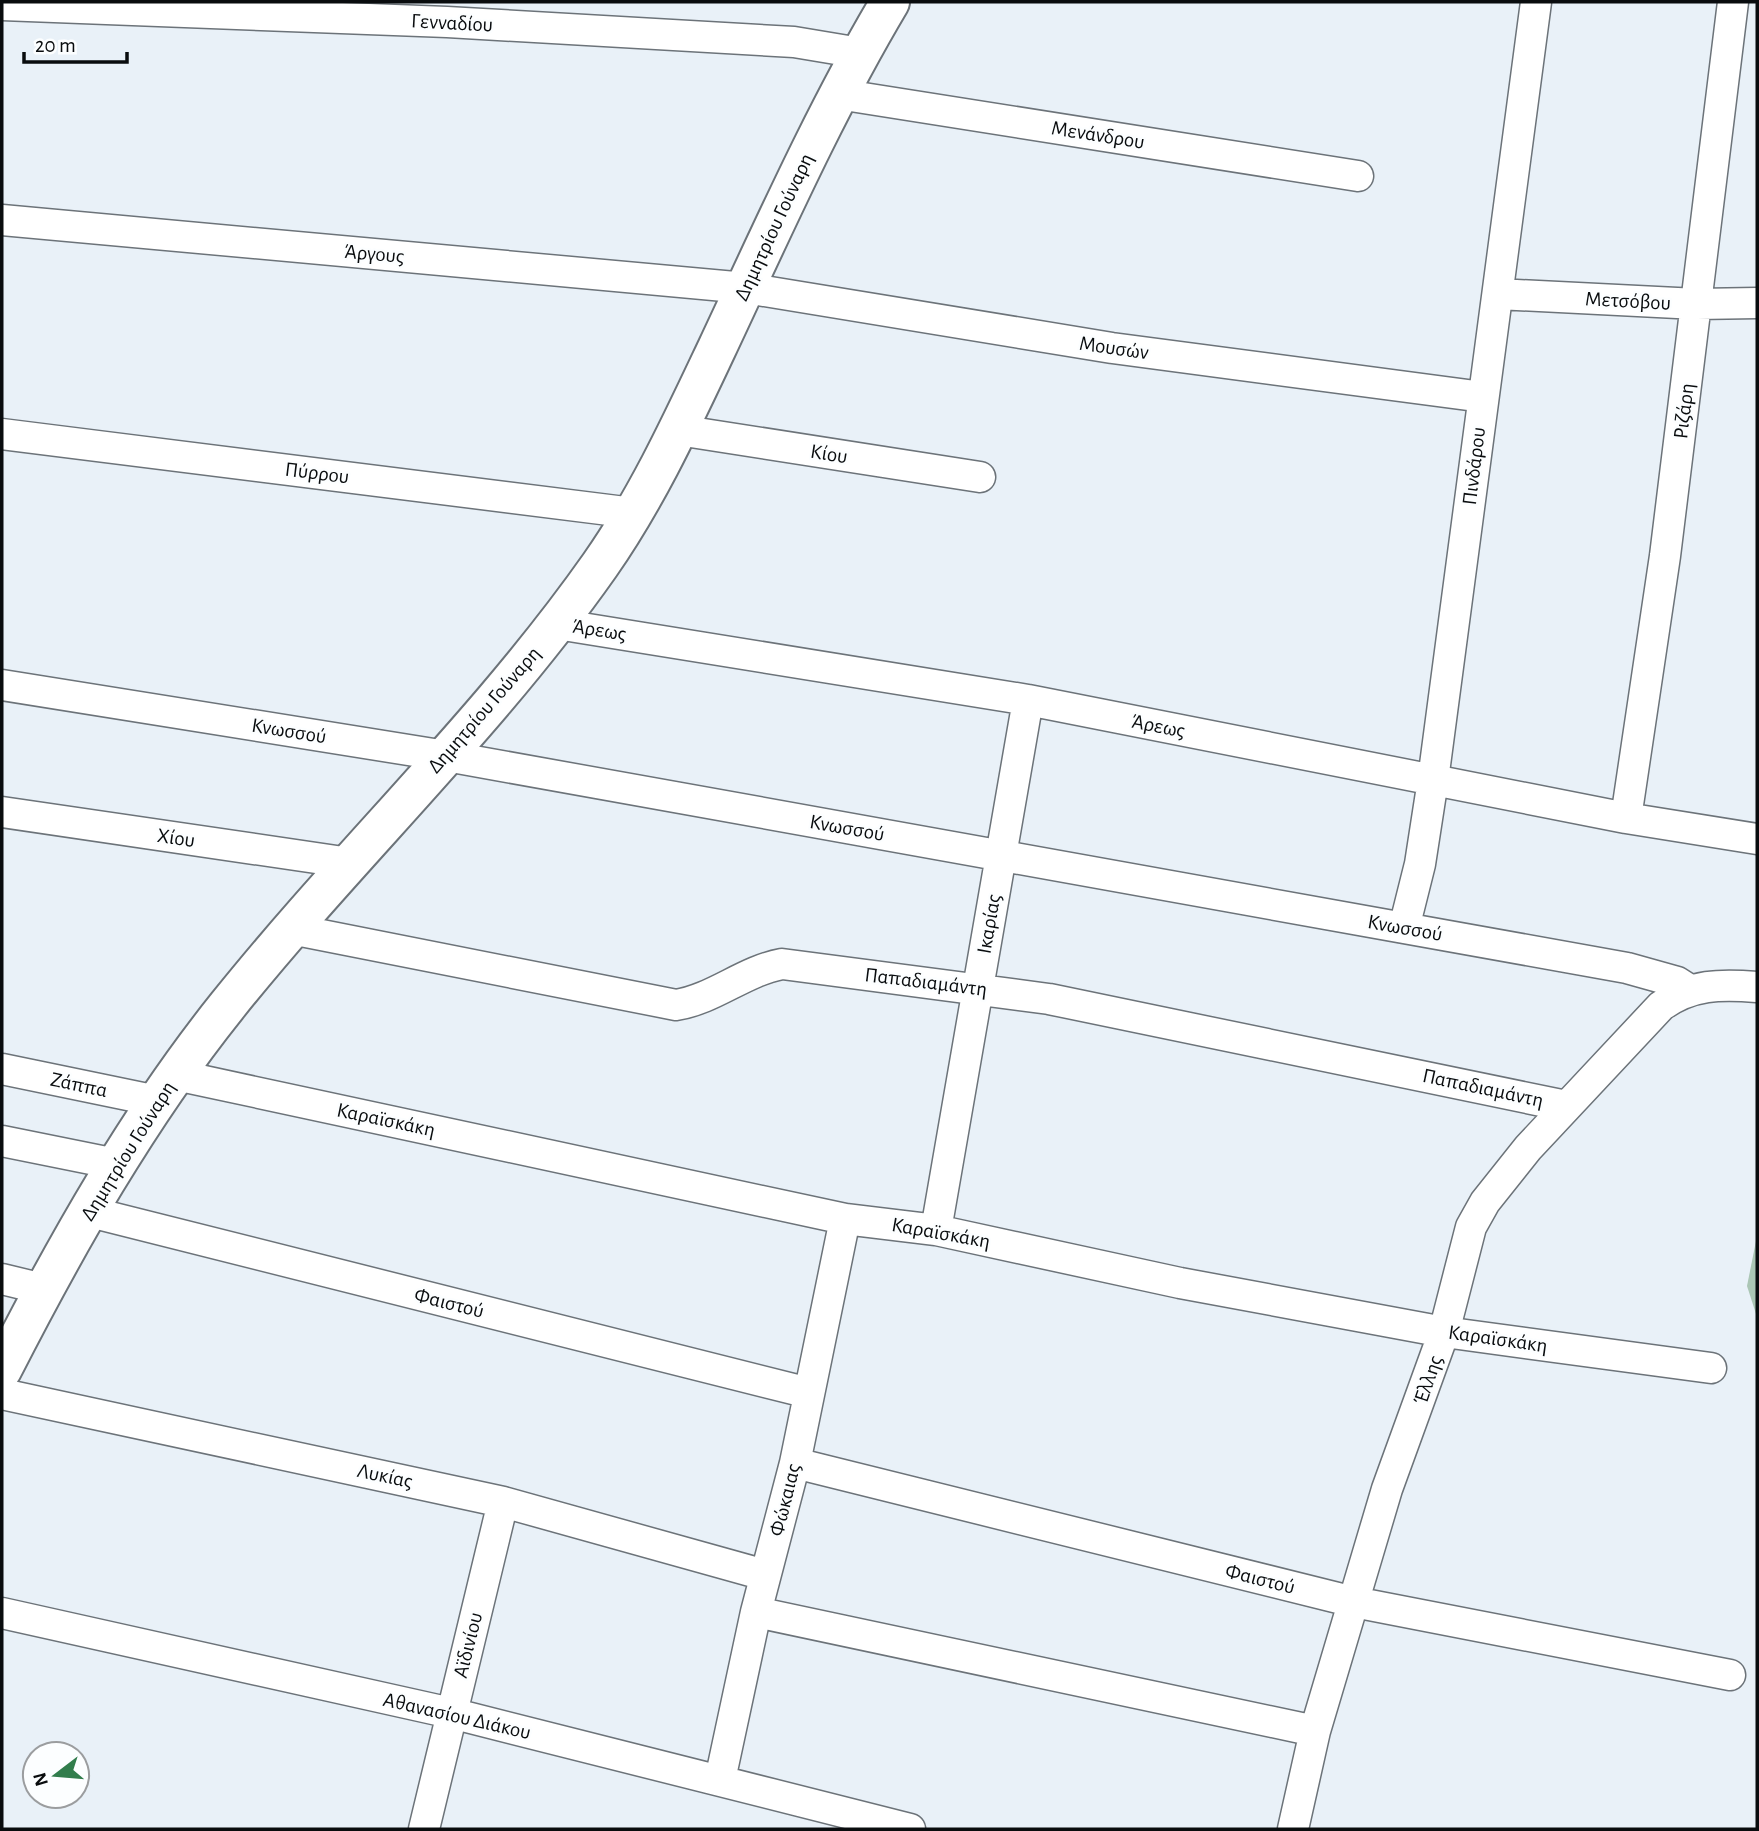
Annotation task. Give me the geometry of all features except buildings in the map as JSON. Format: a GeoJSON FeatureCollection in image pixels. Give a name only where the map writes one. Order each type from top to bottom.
{"type":"FeatureCollection","features":[{"type":"Feature","properties":{"kind":"street","name":"Δημητρίου Γούναρη"},"geometry":{"type":"LineString","coordinates":[[2,1370],[43,1289],[116,1164],[166,1088],[225,1008],[291,929],[446,756],[557,624],[633,513],[678,430],[838,94],[890,2]]}},
{"type":"Feature","properties":{"kind":"street","name":"Πινδάρου"},"geometry":{"type":"LineString","coordinates":[[1404,928],[1420,864],[1433,780],[1536,2]]}},
{"type":"Feature","properties":{"kind":"street","name":"Ριζάρη"},"geometry":{"type":"LineString","coordinates":[[1626,818],[1665,556],[1733,2]]}},
{"type":"Feature","properties":{"kind":"street","name":"Γενναδίου"},"geometry":{"type":"LineString","coordinates":[[2,5],[447,12],[794,42],[860,53]]}},
{"type":"Feature","properties":{"kind":"street","name":"Μενάνδρου"},"geometry":{"type":"LineString","coordinates":[[838,94],[1358,176]]}},
{"type":"Feature","properties":{"kind":"street","name":"Άργους"},"geometry":{"type":"LineString","coordinates":[[2,220],[746,288]]}},
{"type":"Feature","properties":{"kind":"street","name":"Μουσών"},"geometry":{"type":"LineString","coordinates":[[746,288],[1112,348],[1483,397]]}},
{"type":"Feature","properties":{"kind":"street","name":"Μετσόβου"},"geometry":{"type":"LineString","coordinates":[[1498,294],[1697,304],[1757,303]]}},
{"type":"Feature","properties":{"kind":"street","name":"Κίου"},"geometry":{"type":"LineString","coordinates":[[678,430],[980,477]]}},
{"type":"Feature","properties":{"kind":"street","name":"Πύρρου"},"geometry":{"type":"LineString","coordinates":[[2,434],[633,513]]}},
{"type":"Feature","properties":{"kind":"street","name":"Άρεως"},"geometry":{"type":"LineString","coordinates":[[557,624],[1028,700],[1626,818],[1757,839]]}},
{"type":"Feature","properties":{"kind":"street","name":"Κνωσσού"},"geometry":{"type":"LineString","coordinates":[[2,685],[446,756],[1627,968],[1677,982],[1688,989]]}},
{"type":"Feature","properties":{"kind":"street","name":"Ικαρίας"},"geometry":{"type":"LineString","coordinates":[[936,1230],[1028,700]]}},
{"type":"Feature","properties":{"kind":"street","name":"Χίου"},"geometry":{"type":"LineString","coordinates":[[2,812],[350,863]]}},
{"type":"Feature","properties":{"kind":"street","name":"Παπαδιαμάντη"},"geometry":{"type":"LineString","coordinates":[[291,929],[676,1005],[692,1002],[763,968],[782,964],[978,988],[1185,1025],[1566,1106]]}},
{"type":"Feature","properties":{"kind":"street","name":"Έλλης"},"geometry":{"type":"LineString","coordinates":[[1293,1829],[1315,1731],[1387,1489],[1444,1332],[1471,1227],[1498,1186],[1566,1106],[1648,1017],[1688,989],[1719,985],[1757,987]]}},
{"type":"Feature","properties":{"kind":"street","name":"Ζάππα"},"geometry":{"type":"LineString","coordinates":[[2,1069],[166,1088]]}},
{"type":"Feature","properties":{"kind":"street","name":"Καραϊσκάκη"},"geometry":{"type":"LineString","coordinates":[[166,1088],[845,1219],[936,1230],[1180,1283],[1444,1332],[1711,1368]]}},
{"type":"Feature","properties":{"kind":"street"},"geometry":{"type":"LineString","coordinates":[[2,1141],[116,1164]]}},
{"type":"Feature","properties":{"kind":"street","name":"Φαιστού"},"geometry":{"type":"LineString","coordinates":[[90,1212],[809,1393]]}},
{"type":"Feature","properties":{"kind":"street","name":"Φώκαιας"},"geometry":{"type":"LineString","coordinates":[[720,1780],[756,1612],[794,1463],[845,1219]]}},
{"type":"Feature","properties":{"kind":"street"},"geometry":{"type":"LineString","coordinates":[[2,1279],[43,1289]]}},
{"type":"Feature","properties":{"kind":"street","name":"Λυκίας"},"geometry":{"type":"LineString","coordinates":[[2,1394],[503,1502],[765,1575]]}},
{"type":"Feature","properties":{"kind":"street","name":"Φαιστού"},"geometry":{"type":"LineString","coordinates":[[794,1463],[1354,1602],[1730,1675]]}},
{"type":"Feature","properties":{"kind":"street","name":"Αϊδινίου"},"geometry":{"type":"LineString","coordinates":[[424,1829],[503,1502]]}},
{"type":"Feature","properties":{"kind":"street"},"geometry":{"type":"LineString","coordinates":[[756,1612],[1315,1731]]}},
{"type":"Feature","properties":{"kind":"street","name":"Αθανασίου Διάκου"},"geometry":{"type":"LineString","coordinates":[[2,1613],[451,1713],[910,1829]]}},
{"type":"Feature","properties":{"kind":"green space"},"geometry":{"type":"Polygon","coordinates":[[[1757,1236],[1757,1317],[1747,1286],[1757,1236]]]}}]}
